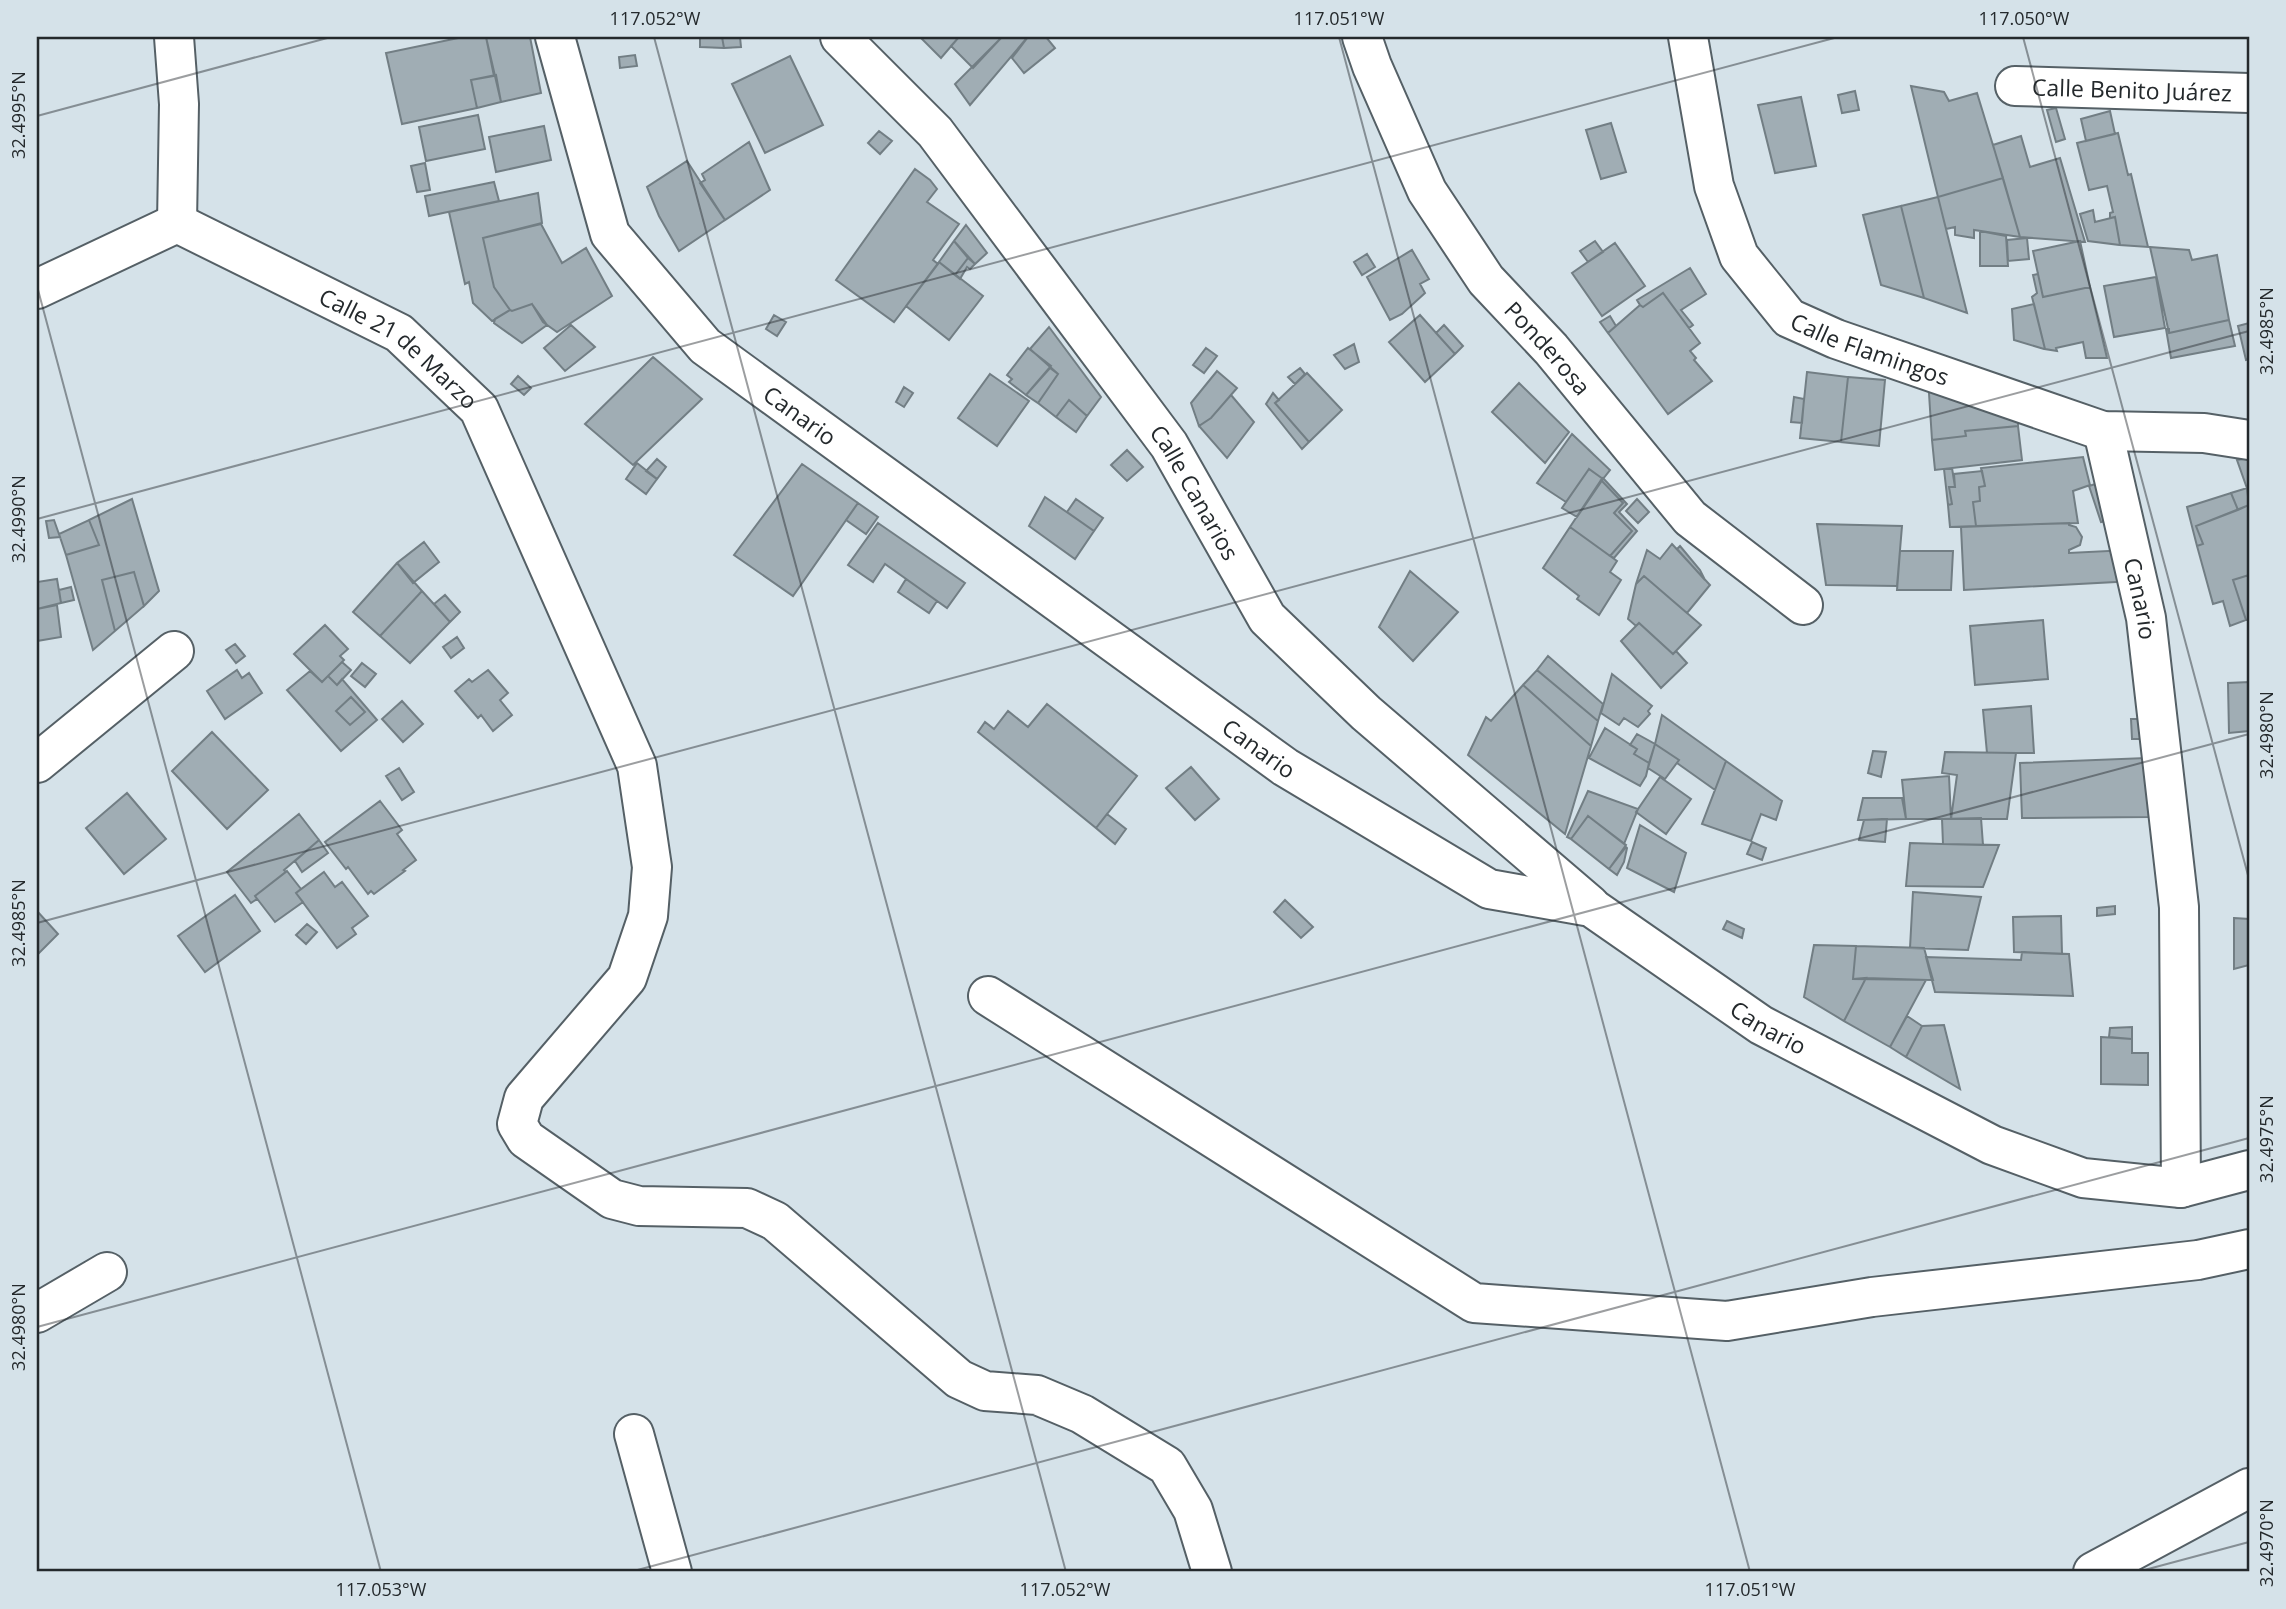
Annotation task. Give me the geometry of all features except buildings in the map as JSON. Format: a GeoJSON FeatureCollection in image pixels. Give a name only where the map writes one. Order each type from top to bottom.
{"type":"FeatureCollection","features":[{"type":"Feature","properties":{"kind":"street"},"geometry":{"type":"LineString","coordinates":[[37,289],[177,223],[179,104],[174,37]]}},
{"type":"Feature","properties":{"kind":"street","name":"Canario"},"geometry":{"type":"LineString","coordinates":[[555,37],[610,234],[705,346],[1285,767],[1489,889],[1591,907],[1761,1025],[1992,1145],[2083,1178],[2181,1188],[2249,1170]]}},
{"type":"Feature","properties":{"kind":"street","name":"Calle Canarios"},"geometry":{"type":"LineString","coordinates":[[840,37],[935,132],[1169,445],[1267,618],[1366,713],[1591,907]]}},
{"type":"Feature","properties":{"kind":"street","name":"Ponderosa"},"geometry":{"type":"LineString","coordinates":[[1362,37],[1427,191],[1486,280],[1551,349],[1690,518],[1803,605]]}},
{"type":"Feature","properties":{"kind":"street","name":"Calle Flamingos"},"geometry":{"type":"LineString","coordinates":[[1688,37],[1714,186],[1739,257],[1789,318],[1836,339],[2103,431],[2204,433],[2249,440]]}},
{"type":"Feature","properties":{"kind":"street","name":"Calle Benito Juárez"},"geometry":{"type":"LineString","coordinates":[[2015,86],[2249,93]]}},
{"type":"Feature","properties":{"kind":"street","name":"Calle 21 de Marzo"},"geometry":{"type":"LineString","coordinates":[[177,223],[399,333],[479,409],[637,766],[652,867],[648,916],[627,978],[524,1098],[517,1124],[526,1139],[612,1199],[639,1206],[747,1208],[775,1221],[959,1379],[985,1391],[1037,1395],[1082,1414],[1167,1466],[1193,1510],[1212,1572]]}},
{"type":"Feature","properties":{"kind":"street","name":"Canario"},"geometry":{"type":"LineString","coordinates":[[2103,431],[2146,618],[2179,907],[2181,1188]]}},
{"type":"Feature","properties":{"kind":"street"},"geometry":{"type":"LineString","coordinates":[[37,763],[174,651]]}},
{"type":"Feature","properties":{"kind":"street"},"geometry":{"type":"LineString","coordinates":[[988,996],[1474,1303],[1727,1321],[1872,1297],[2198,1260],[2249,1248]]}},
{"type":"Feature","properties":{"kind":"street"},"geometry":{"type":"LineString","coordinates":[[37,1313],[107,1272]]}},
{"type":"Feature","properties":{"kind":"street"},"geometry":{"type":"LineString","coordinates":[[634,1434],[672,1572]]}},
{"type":"Feature","properties":{"kind":"street"},"geometry":{"type":"LineString","coordinates":[[2093,1572],[2249,1488]]}}]}
